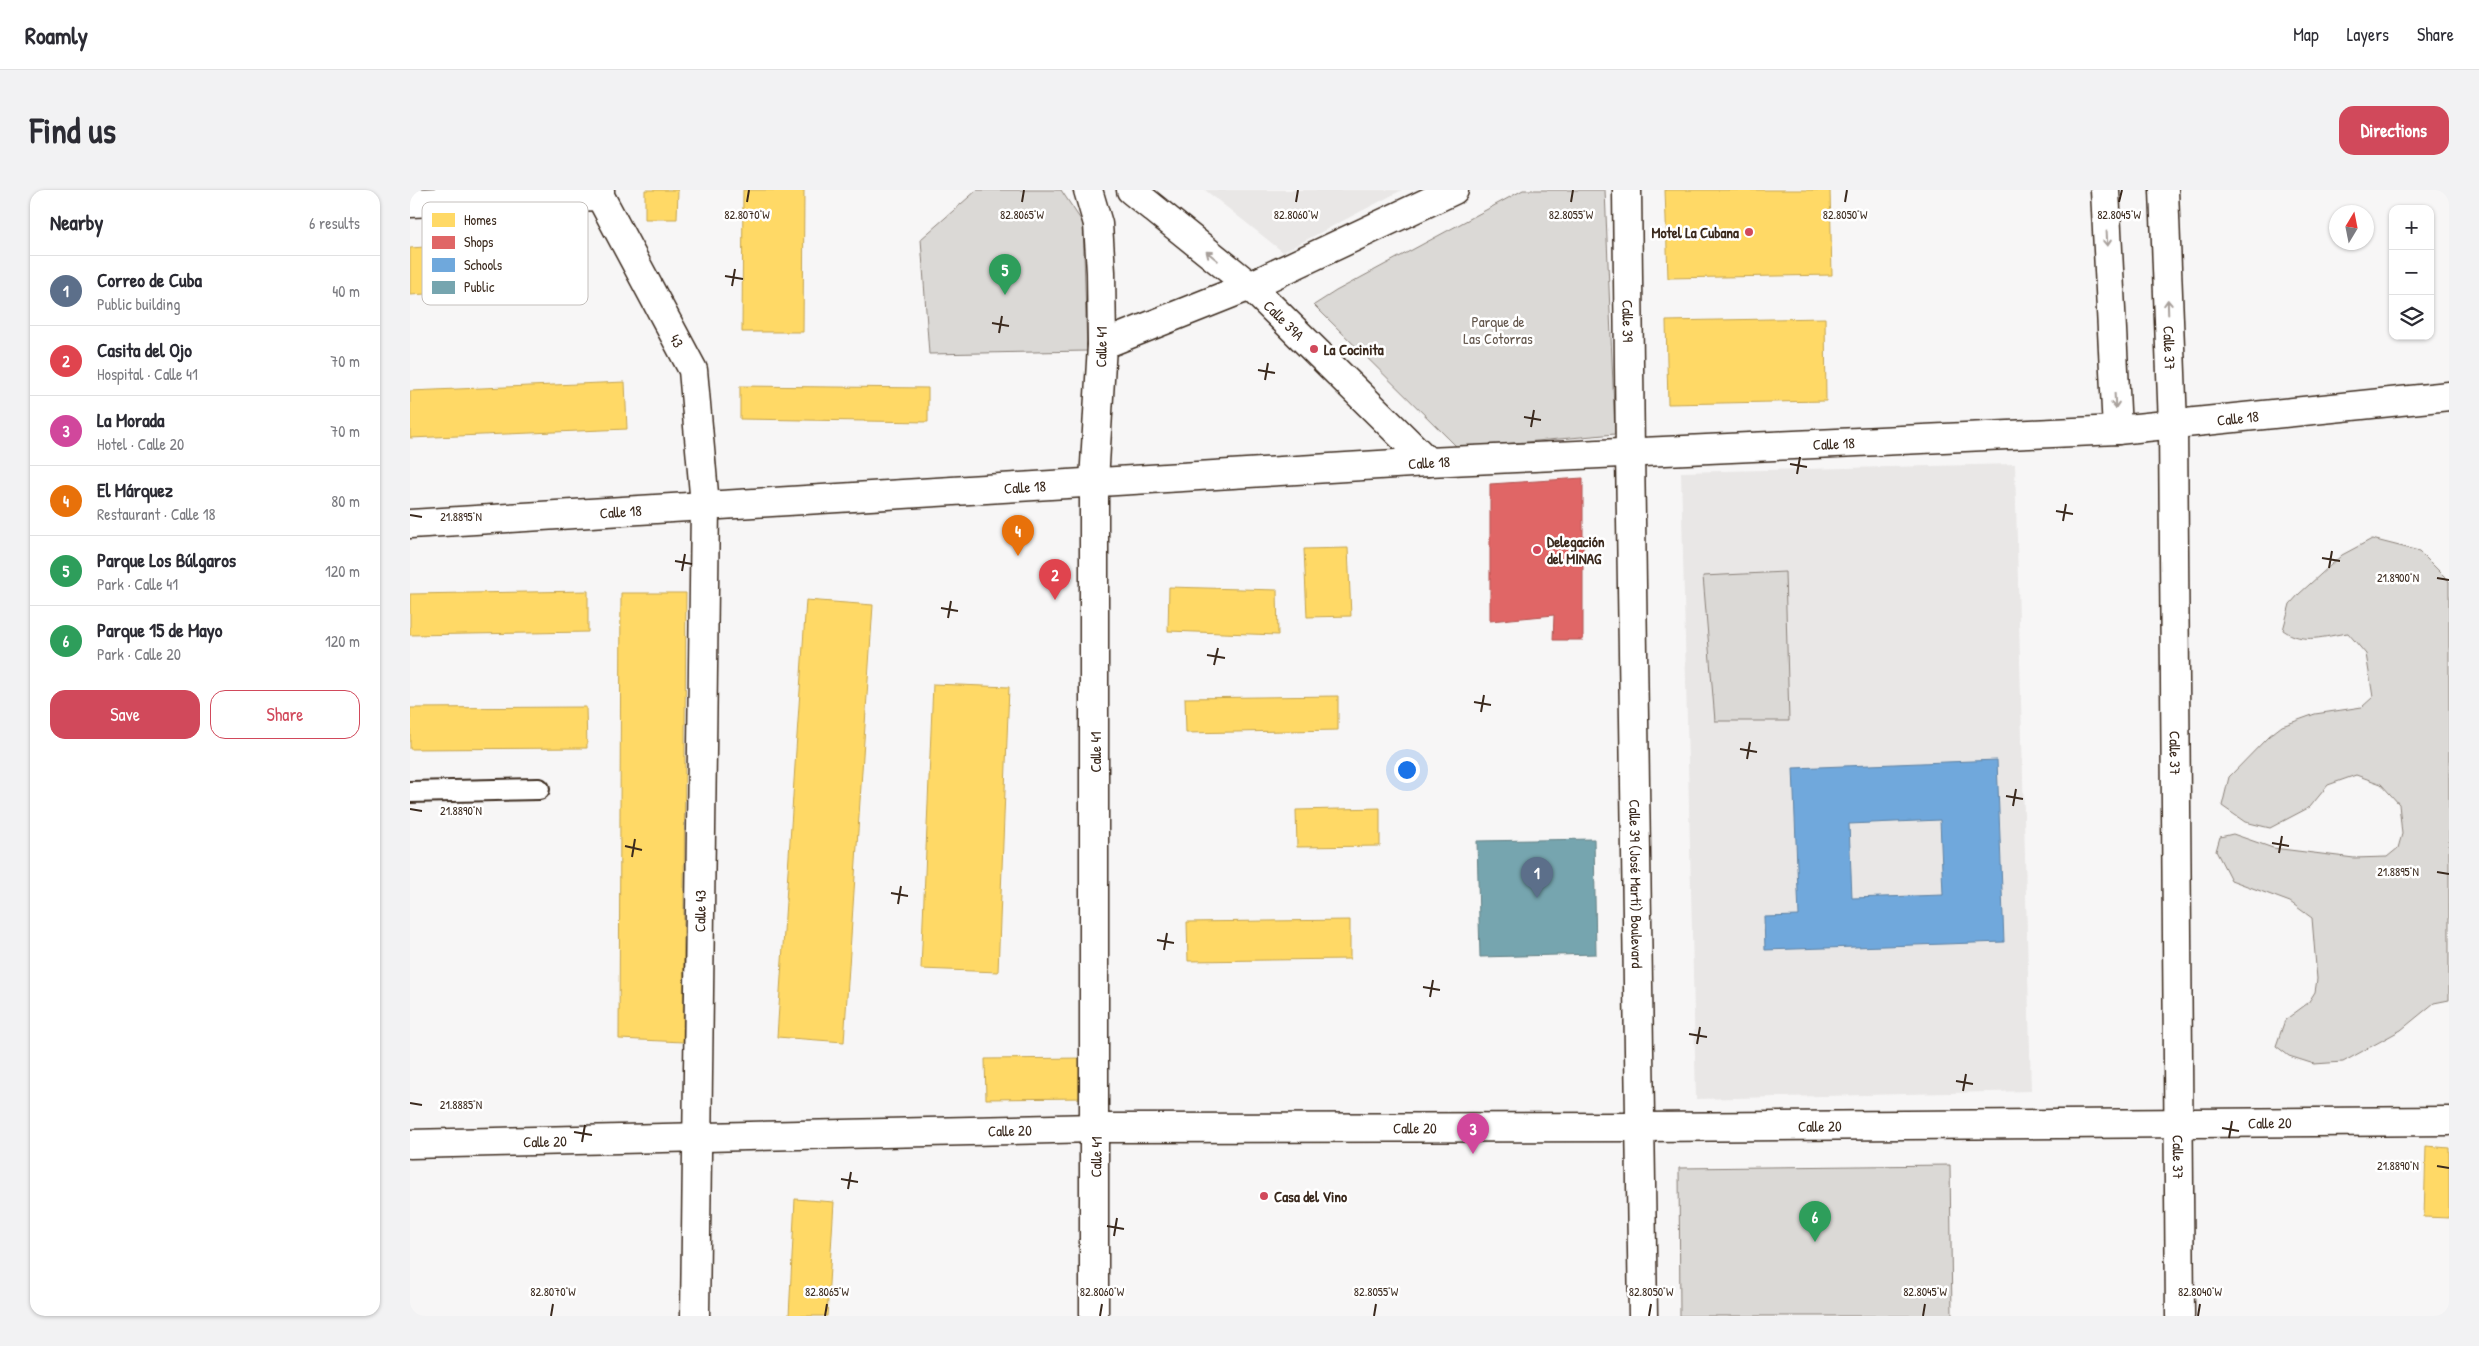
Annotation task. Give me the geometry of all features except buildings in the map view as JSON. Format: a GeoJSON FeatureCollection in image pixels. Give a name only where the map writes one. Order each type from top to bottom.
{"type":"FeatureCollection","features":[{"type":"Feature","properties":{"kind":"street","name":"Calle 41"},"geometry":{"type":"LineString","coordinates":[[1088,190],[1098,224],[1102,345],[1094,481],[1096,1128],[1094,1316]]}},
{"type":"Feature","properties":{"kind":"street","name":"Calle 39A"},"geometry":{"type":"LineString","coordinates":[[1131,190],[1250,286],[1428,462]]}},
{"type":"Feature","properties":{"kind":"street"},"geometry":{"type":"LineString","coordinates":[[1102,345],[1250,286],[1454,190]]}},
{"type":"Feature","properties":{"kind":"street","name":"Calle 39"},"geometry":{"type":"LineString","coordinates":[[1627,190],[1630,453]]}},
{"type":"Feature","properties":{"kind":"street"},"geometry":{"type":"LineString","coordinates":[[2105,190],[2117,430]]}},
{"type":"Feature","properties":{"kind":"street","name":"Calle 37"},"geometry":{"type":"LineString","coordinates":[[2164,190],[2173,426],[2180,1316]]}},
{"type":"Feature","properties":{"kind":"street"},"geometry":{"type":"LineString","coordinates":[[429,202],[600,193]]}},
{"type":"Feature","properties":{"kind":"street","name":"43"},"geometry":{"type":"LineString","coordinates":[[600,193],[693,370],[705,506]]}},
{"type":"Feature","properties":{"kind":"street","name":"Calle 18"},"geometry":{"type":"LineString","coordinates":[[410,524],[1428,462],[2117,430],[2173,426],[2449,396]]}},
{"type":"Feature","properties":{"kind":"street","name":"Calle 39 (José Martí) Boulevard"},"geometry":{"type":"LineString","coordinates":[[1630,453],[1643,1316]]}},
{"type":"Feature","properties":{"kind":"street","name":"Calle 43"},"geometry":{"type":"LineString","coordinates":[[695,1316],[705,506]]}},
{"type":"Feature","properties":{"kind":"street","name":"Calle 20"},"geometry":{"type":"LineString","coordinates":[[410,1144],[697,1139],[1096,1128],[1640,1127],[2449,1121]]}},
{"type":"Feature","properties":{"kind":"lane"},"geometry":{"type":"LineString","coordinates":[[410,792],[540,789]]}},
{"type":"Feature","properties":{"kind":"shaded area"},"geometry":{"type":"Polygon","coordinates":[[[1205,190],[1402,190],[1283,252],[1205,190]]]}},
{"type":"Feature","properties":{"kind":"shaded area"},"geometry":{"type":"Polygon","coordinates":[[[2015,464],[2031,1091],[1696,1099],[1681,472],[2015,464]]]}},
{"type":"Feature","properties":{"kind":"green space"},"geometry":{"type":"Polygon","coordinates":[[[977,190],[1061,190],[1083,223],[1087,351],[929,354],[921,239],[977,190]]]}},
{"type":"Feature","properties":{"kind":"green space","name":"Parque de Las Cotorras"},"geometry":{"type":"Polygon","coordinates":[[[1523,190],[1605,190],[1615,434],[1458,448],[1314,305],[1336,291],[1523,190]]]}},
{"type":"Feature","properties":{"kind":"green space"},"geometry":{"type":"Polygon","coordinates":[[[2372,539],[2419,551],[2449,581],[2449,1000],[2434,1003],[2401,1030],[2343,1062],[2314,1064],[2289,1056],[2276,1046],[2285,1020],[2308,1003],[2315,992],[2317,979],[2312,918],[2290,902],[2231,880],[2216,851],[2220,837],[2233,834],[2273,848],[2354,858],[2387,857],[2398,848],[2402,834],[2399,804],[2381,784],[2356,775],[2328,785],[2310,807],[2270,828],[2245,822],[2222,806],[2229,777],[2269,736],[2282,726],[2315,714],[2362,707],[2373,697],[2366,654],[2348,633],[2306,638],[2291,635],[2283,630],[2290,604],[2299,594],[2342,555],[2372,539]]]}},
{"type":"Feature","properties":{"kind":"green space"},"geometry":{"type":"Polygon","coordinates":[[[1785,572],[1789,721],[1715,721],[1703,576],[1785,572]]]}},
{"type":"Feature","properties":{"kind":"green space"},"geometry":{"type":"Polygon","coordinates":[[[1950,1165],[1952,1316],[1680,1316],[1679,1168],[1950,1165]]]}},
{"type":"Feature","properties":{"kind":"place","name":"Motel La Cubana"},"geometry":{"type":"Point","coordinates":[1749,232]}},
{"type":"Feature","properties":{"kind":"place","name":"Parque Los Búlgaros"},"geometry":{"type":"Point","coordinates":[1005,295]}},
{"type":"Feature","properties":{"kind":"place","name":"La Cocinita"},"geometry":{"type":"Point","coordinates":[1314,349]}},
{"type":"Feature","properties":{"kind":"place","name":"Delegación del MINAG"},"geometry":{"type":"Point","coordinates":[1537,550]}},
{"type":"Feature","properties":{"kind":"place","name":"El Márquez"},"geometry":{"type":"Point","coordinates":[1018,556]}},
{"type":"Feature","properties":{"kind":"place","name":"Casita del Ojo"},"geometry":{"type":"Point","coordinates":[1055,600]}},
{"type":"Feature","properties":{"kind":"place","name":"Correo de Cuba"},"geometry":{"type":"Point","coordinates":[1537,898]}},
{"type":"Feature","properties":{"kind":"place","name":"La Morada"},"geometry":{"type":"Point","coordinates":[1473,1154]}},
{"type":"Feature","properties":{"kind":"place","name":"Casa del Vino"},"geometry":{"type":"Point","coordinates":[1264,1196]}},
{"type":"Feature","properties":{"kind":"place","name":"Parque 15 de Mayo"},"geometry":{"type":"Point","coordinates":[1815,1242]}}]}
